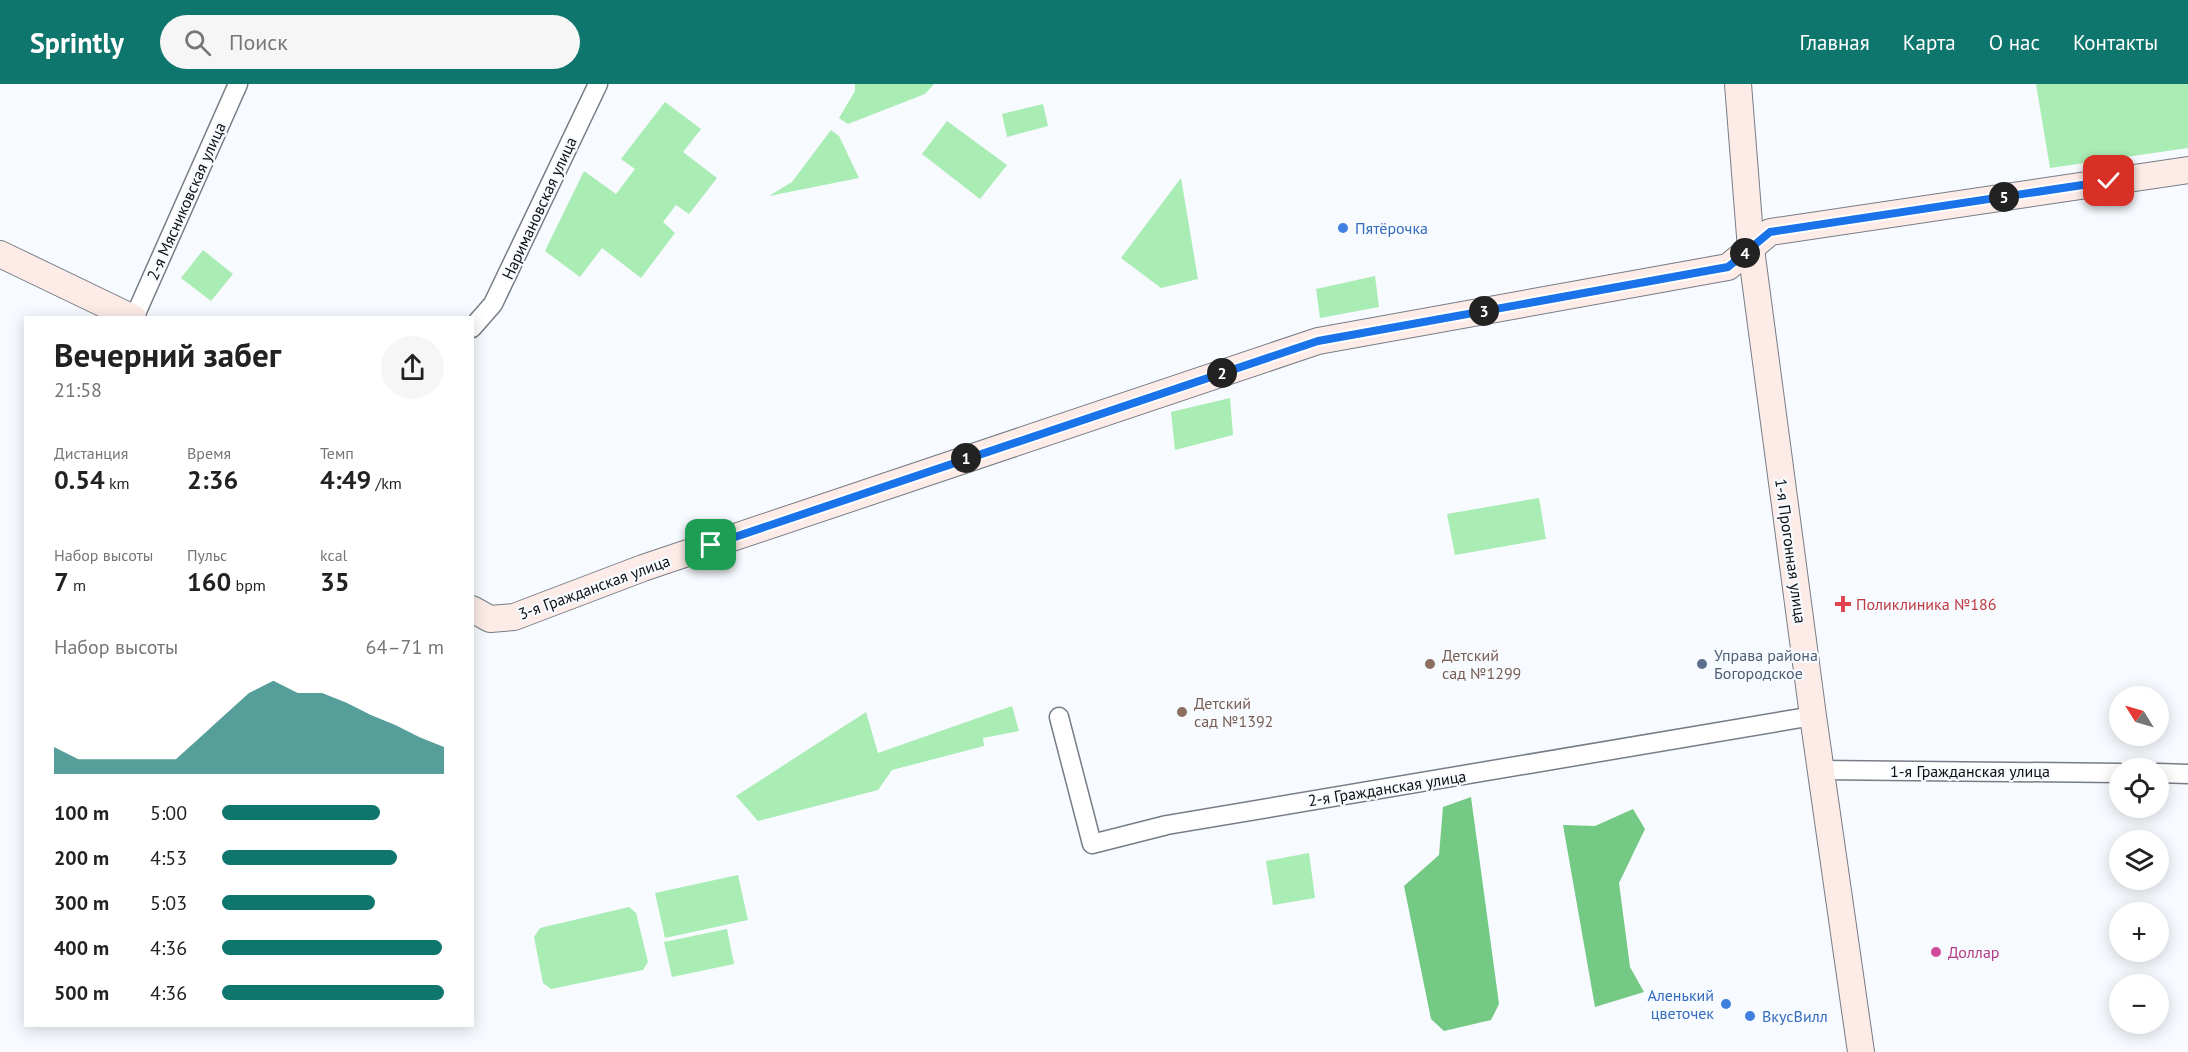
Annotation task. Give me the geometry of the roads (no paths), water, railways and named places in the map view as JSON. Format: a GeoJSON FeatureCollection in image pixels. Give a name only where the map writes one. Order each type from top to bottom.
{"type":"FeatureCollection","features":[{"type":"Feature","properties":{"kind":"street","name":"2-я Мясниковская улица"},"geometry":{"type":"LineString","coordinates":[[135,316],[238,84]]}},
{"type":"Feature","properties":{"kind":"street","name":"Наримановская улица"},"geometry":{"type":"LineString","coordinates":[[474,326],[493,304],[598,84]]}},
{"type":"Feature","properties":{"kind":"street","name":"1-я Прогонная улица"},"geometry":{"type":"LineString","coordinates":[[1738,84],[1751,249],[1820,770],[1861,1052]]}},
{"type":"Feature","properties":{"kind":"street","name":"3-я Гражданская улица"},"geometry":{"type":"LineString","coordinates":[[481,614],[514,617],[733,537],[1318,341],[1728,267],[1770,232],[2188,170]]}},
{"type":"Feature","properties":{"kind":"street"},"geometry":{"type":"LineString","coordinates":[[0,254],[130,316]]}},
{"type":"Feature","properties":{"kind":"street","name":"2-я Гражданская улица"},"geometry":{"type":"LineString","coordinates":[[1059,717],[1092,844],[1167,825],[1813,716]]}},
{"type":"Feature","properties":{"kind":"street","name":"1-я Гражданская улица"},"geometry":{"type":"LineString","coordinates":[[1820,770],[2109,773]]}},
{"type":"Feature","properties":{"kind":"street"},"geometry":{"type":"LineString","coordinates":[[2169,773],[2188,774]]}},
{"type":"Feature","properties":{"kind":"place","name":"Пятёрочка"},"geometry":{"type":"Point","coordinates":[1343,228]}},
{"type":"Feature","properties":{"kind":"place","name":"Поликлиника №186"},"geometry":{"type":"Point","coordinates":[1843,604]}},
{"type":"Feature","properties":{"kind":"place","name":"Детский сад №1299"},"geometry":{"type":"Point","coordinates":[1430,664]}},
{"type":"Feature","properties":{"kind":"place","name":"Управа района Богородское"},"geometry":{"type":"Point","coordinates":[1702,664]}},
{"type":"Feature","properties":{"kind":"place","name":"Детский сад №1392"},"geometry":{"type":"Point","coordinates":[1182,712]}},
{"type":"Feature","properties":{"kind":"place","name":"Доллар"},"geometry":{"type":"Point","coordinates":[1936,952]}},
{"type":"Feature","properties":{"kind":"place","name":"Аленький цветочек"},"geometry":{"type":"Point","coordinates":[1726,1004]}},
{"type":"Feature","properties":{"kind":"place","name":"ВкусВилл"},"geometry":{"type":"Point","coordinates":[1750,1016]}}]}
